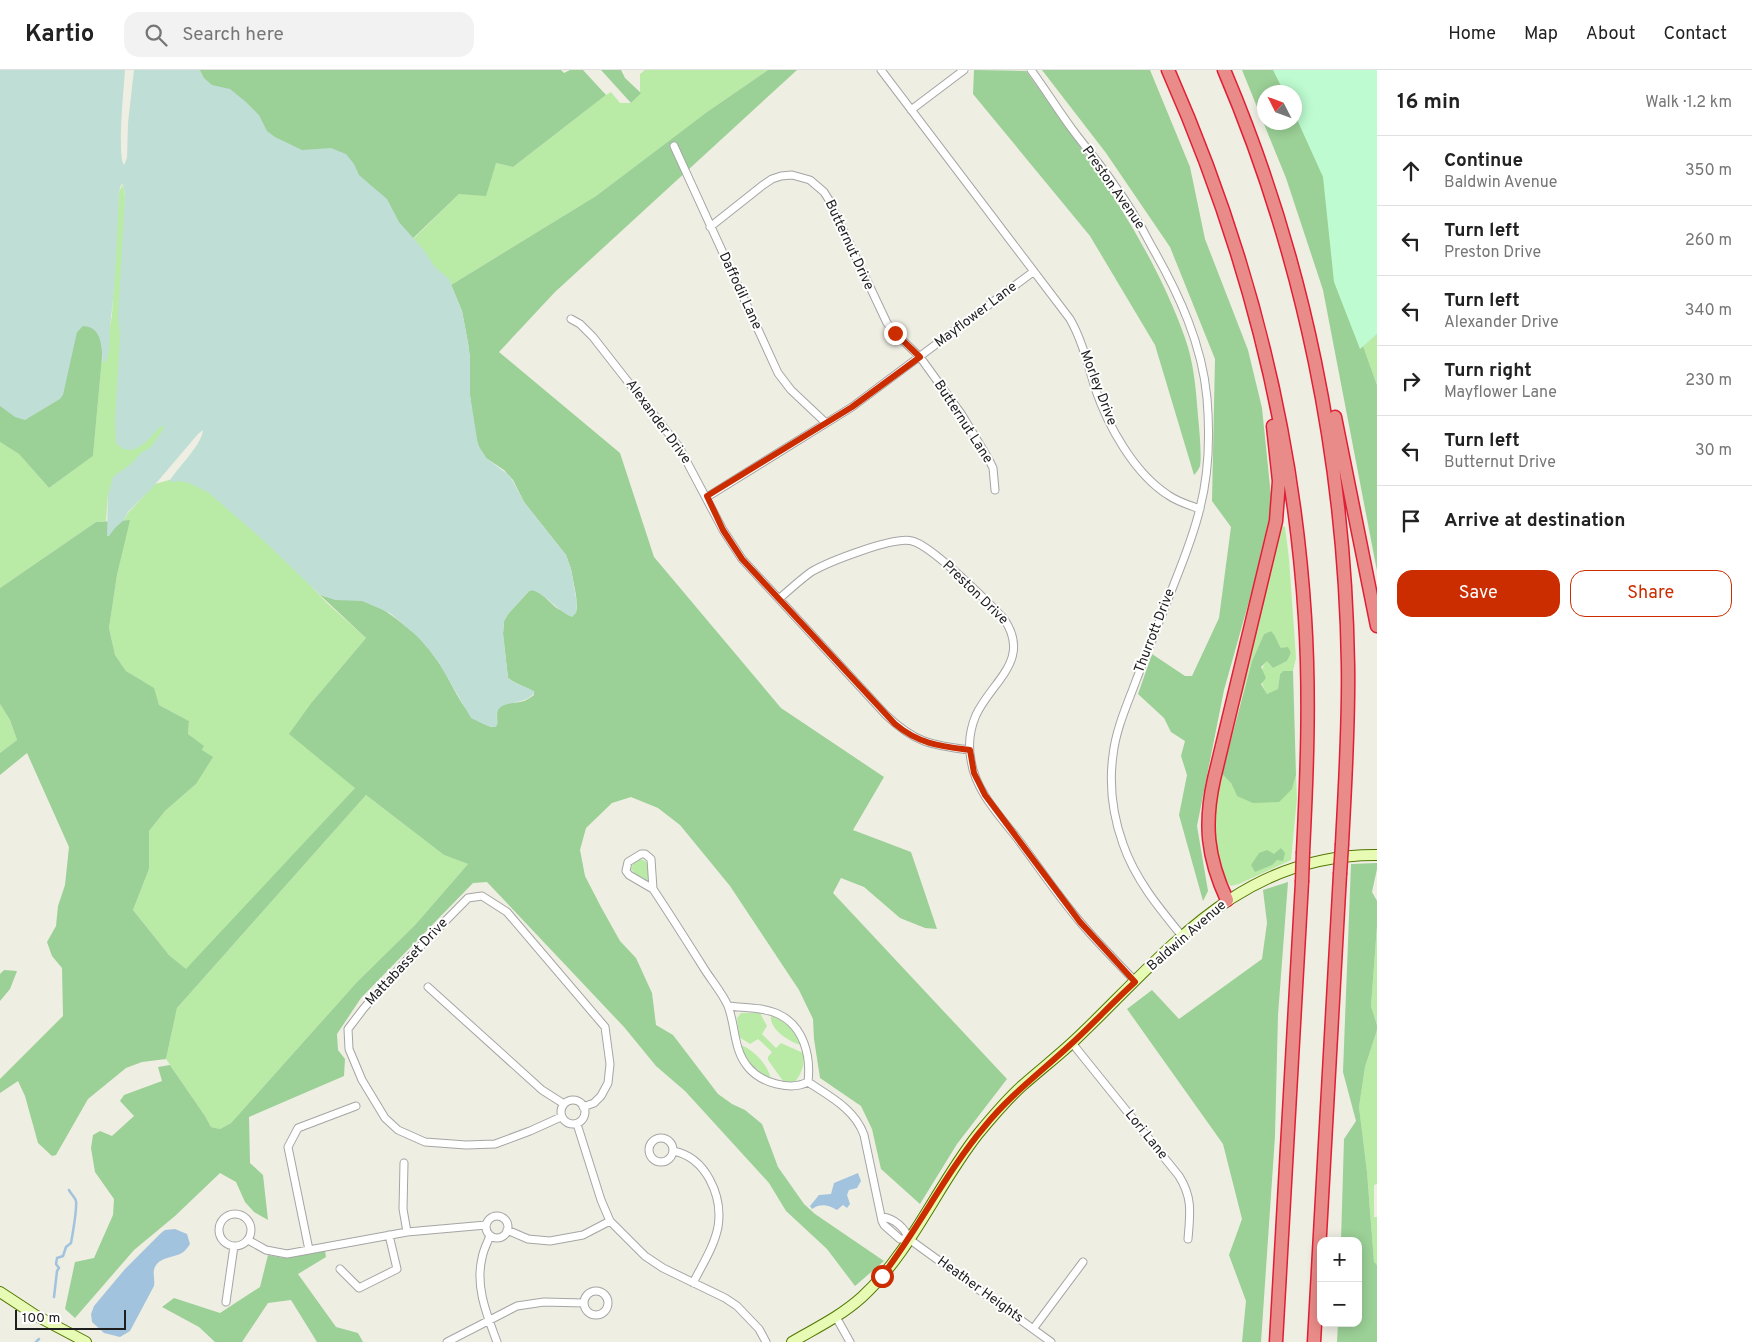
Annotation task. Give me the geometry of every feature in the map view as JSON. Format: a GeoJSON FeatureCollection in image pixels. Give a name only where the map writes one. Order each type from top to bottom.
{"type":"FeatureCollection","features":[{"type":"Feature","properties":{"kind":"highway"},"geometry":{"type":"LineString","coordinates":[[1168,70],[1200,144],[1228,223],[1252,301],[1277,404],[1294,509],[1305,619],[1308,735],[1302,882],[1276,1342]]}},
{"type":"Feature","properties":{"kind":"highway"},"geometry":{"type":"LineString","coordinates":[[1224,70],[1254,145],[1279,220],[1301,300],[1320,382],[1338,503],[1346,600],[1348,698],[1342,844],[1314,1342]]}},
{"type":"Feature","properties":{"kind":"highway"},"geometry":{"type":"LineString","coordinates":[[1320,382],[1329,397],[1333,409],[1377,626]]}},
{"type":"Feature","properties":{"kind":"highway"},"geometry":{"type":"LineString","coordinates":[[1227,900],[1210,852],[1208,811],[1276,520],[1279,481],[1273,427],[1277,404]]}},
{"type":"Feature","properties":{"kind":"street"},"geometry":{"type":"LineString","coordinates":[[881,70],[1033,272]]}},
{"type":"Feature","properties":{"kind":"street"},"geometry":{"type":"LineString","coordinates":[[911,110],[964,70]]}},
{"type":"Feature","properties":{"kind":"street","name":"Preston Avenue"},"geometry":{"type":"LineString","coordinates":[[1031,70],[1130,208],[1166,272],[1185,311]]}},
{"type":"Feature","properties":{"kind":"street","name":"Daffodil Lane"},"geometry":{"type":"LineString","coordinates":[[674,146],[778,373],[791,390],[826,423]]}},
{"type":"Feature","properties":{"kind":"street","name":"Butternut Drive"},"geometry":{"type":"LineString","coordinates":[[710,227],[772,179],[792,175],[810,180],[824,192],[829,200],[887,323],[920,357]]}},
{"type":"Feature","properties":{"kind":"street","name":"Mayflower Lane"},"geometry":{"type":"LineString","coordinates":[[707,496],[852,407],[1033,272]]}},
{"type":"Feature","properties":{"kind":"street","name":"Morley Drive"},"geometry":{"type":"LineString","coordinates":[[1033,272],[1076,328],[1103,409],[1122,444],[1145,474],[1166,494],[1200,508]]}},
{"type":"Feature","properties":{"kind":"street","name":"Thurrott Drive"},"geometry":{"type":"LineString","coordinates":[[1182,936],[1147,891],[1129,860],[1120,836],[1114,811],[1112,772],[1113,755],[1122,717],[1183,561],[1200,508],[1205,485],[1208,457],[1207,397],[1200,355],[1185,311]]}},
{"type":"Feature","properties":{"kind":"street","name":"Alexander Drive"},"geometry":{"type":"LineString","coordinates":[[571,319],[580,324],[593,337],[668,431],[707,496],[731,544],[742,559],[886,715],[904,732],[929,743],[970,750]]}},
{"type":"Feature","properties":{"kind":"street","name":"Butternut Lane"},"geometry":{"type":"LineString","coordinates":[[920,357],[962,415],[988,458],[993,468],[995,490]]}},
{"type":"Feature","properties":{"kind":"street","name":"Preston Drive"},"geometry":{"type":"LineString","coordinates":[[779,599],[812,572],[885,543],[904,540],[913,541],[931,551],[1000,615],[1011,628],[1014,639],[1014,651],[1011,662],[976,716],[971,732],[970,750],[974,773],[985,795],[1080,922],[1135,982]]}},
{"type":"Feature","properties":{"kind":"street"},"geometry":{"type":"LineString","coordinates":[[653,889],[650,857],[641,854],[630,861],[626,867],[627,873],[653,889],[728,1006],[738,1049],[748,1067],[767,1081],[798,1086],[808,1082],[806,1048],[803,1038],[795,1026],[778,1014],[765,1010],[728,1006]]}},
{"type":"Feature","properties":{"kind":"street","name":"Baldwin Avenue"},"geometry":{"type":"LineString","coordinates":[[792,1342],[855,1304],[876,1283],[909,1239],[964,1154],[985,1126],[1016,1091],[1072,1043],[1207,914],[1258,882],[1297,867],[1340,858],[1377,855]]}},
{"type":"Feature","properties":{"kind":"street","name":"Mattabasset Drive"},"geometry":{"type":"LineString","coordinates":[[561,1116],[530,1132],[495,1144],[466,1145],[425,1142],[398,1130],[385,1118],[359,1073],[349,1049],[348,1029],[406,961],[468,898],[482,896],[507,912],[605,1027],[610,1064],[608,1083],[601,1096],[594,1103],[583,1107]]}},
{"type":"Feature","properties":{"kind":"street"},"geometry":{"type":"LineString","coordinates":[[428,987],[542,1090],[564,1104]]}},
{"type":"Feature","properties":{"kind":"street","name":"Lori Lane"},"geometry":{"type":"LineString","coordinates":[[1072,1043],[1186,1187],[1191,1211],[1188,1239]]}},
{"type":"Feature","properties":{"kind":"street","name":"Heather Heights"},"geometry":{"type":"LineString","coordinates":[[808,1082],[843,1105],[860,1125],[864,1135],[882,1217],[889,1218],[903,1228],[909,1239],[1051,1342]]}},
{"type":"Feature","properties":{"kind":"street"},"geometry":{"type":"LineString","coordinates":[[572,1100],[577,1101],[583,1107],[584,1115],[577,1124],[566,1122],[561,1116],[561,1108],[572,1100]]}},
{"type":"Feature","properties":{"kind":"street"},"geometry":{"type":"LineString","coordinates":[[309,1250],[288,1147],[298,1128],[356,1106]]}},
{"type":"Feature","properties":{"kind":"street"},"geometry":{"type":"LineString","coordinates":[[577,1124],[601,1200],[610,1221],[645,1256],[663,1268],[725,1298],[737,1306],[759,1329],[766,1342]]}},
{"type":"Feature","properties":{"kind":"street"},"geometry":{"type":"LineString","coordinates":[[673,1151],[691,1157],[706,1174],[712,1185],[719,1213],[714,1242],[693,1283]]}},
{"type":"Feature","properties":{"kind":"street"},"geometry":{"type":"LineString","coordinates":[[404,1163],[402,1208],[407,1232]]}},
{"type":"Feature","properties":{"kind":"street"},"geometry":{"type":"LineString","coordinates":[[240,1214],[246,1217],[252,1228],[248,1240],[243,1244],[234,1246],[225,1243],[219,1232],[223,1220],[228,1216],[240,1214]]}},
{"type":"Feature","properties":{"kind":"street"},"geometry":{"type":"LineString","coordinates":[[248,1240],[266,1250],[286,1254],[407,1232],[486,1224],[491,1218],[500,1217],[506,1222],[506,1234],[498,1238],[490,1236]]}},
{"type":"Feature","properties":{"kind":"street"},"geometry":{"type":"LineString","coordinates":[[507,1230],[528,1239],[550,1241],[583,1235],[610,1221]]}},
{"type":"Feature","properties":{"kind":"street"},"geometry":{"type":"LineString","coordinates":[[486,1224],[490,1236],[482,1257],[479,1277],[482,1301],[497,1342]]}},
{"type":"Feature","properties":{"kind":"street"},"geometry":{"type":"LineString","coordinates":[[340,1269],[359,1288],[397,1269],[389,1235]]}},
{"type":"Feature","properties":{"kind":"street"},"geometry":{"type":"LineString","coordinates":[[226,1302],[234,1246]]}},
{"type":"Feature","properties":{"kind":"street"},"geometry":{"type":"LineString","coordinates":[[1033,1329],[1083,1262]]}},
{"type":"Feature","properties":{"kind":"street"},"geometry":{"type":"LineString","coordinates":[[0,1292],[35,1315],[86,1342]]}},
{"type":"Feature","properties":{"kind":"street"},"geometry":{"type":"LineString","coordinates":[[447,1342],[516,1306],[544,1302],[584,1303]]}},
{"type":"Feature","properties":{"kind":"street"},"geometry":{"type":"LineString","coordinates":[[836,1317],[850,1342]]}},
{"type":"Feature","properties":{"kind":"green space"},"geometry":{"type":"Polygon","coordinates":[[[189,70],[561,70],[564,73],[570,70],[583,70],[606,95],[513,167],[496,163],[486,196],[459,194],[407,244],[257,140],[189,70]]]}},
{"type":"Feature","properties":{"kind":"green space"},"geometry":{"type":"Polygon","coordinates":[[[601,70],[621,70],[625,78],[641,93],[631,103],[601,70]]]}},
{"type":"Feature","properties":{"kind":"green space"},"geometry":{"type":"Polygon","coordinates":[[[645,70],[768,70],[707,112],[596,196],[451,285],[431,268],[412,240],[459,194],[496,163],[513,167],[611,92],[620,103],[631,103],[640,93],[640,74],[645,70]]]}},
{"type":"Feature","properties":{"kind":"green space"},"geometry":{"type":"Polygon","coordinates":[[[768,70],[797,70],[555,292],[499,352],[620,453],[654,557],[781,708],[884,777],[853,830],[911,852],[937,929],[925,928],[900,918],[864,887],[841,878],[833,893],[1007,1079],[957,1144],[920,1204],[881,1169],[872,1129],[861,1106],[820,1078],[813,1019],[799,990],[730,886],[680,825],[658,808],[631,797],[612,803],[586,828],[580,850],[585,876],[620,941],[636,958],[652,993],[656,1025],[673,1035],[718,1094],[745,1110],[762,1124],[778,1167],[804,1204],[815,1214],[884,1261],[855,1286],[827,1249],[786,1211],[769,1183],[685,1091],[656,1066],[624,1027],[487,882],[473,883],[361,998],[337,1034],[338,1050],[345,1059],[344,1076],[249,1117],[250,1163],[263,1175],[268,1220],[254,1212],[245,1202],[236,1182],[220,1173],[175,1216],[134,1250],[75,1318],[65,1309],[75,1262],[94,1258],[113,1215],[114,1199],[95,1172],[91,1148],[93,1135],[100,1131],[112,1136],[134,1116],[120,1101],[124,1095],[162,1081],[158,1067],[170,1065],[211,1127],[220,1129],[231,1123],[357,982],[415,925],[468,864],[444,855],[366,795],[177,1008],[166,1059],[142,1062],[126,1068],[88,1099],[56,1155],[52,1156],[38,1143],[25,1096],[18,1081],[0,1093],[0,1079],[63,1016],[62,968],[52,956],[47,942],[56,926],[58,906],[65,885],[69,847],[27,753],[0,775],[0,753],[17,740],[10,720],[0,704],[0,588],[96,522],[130,520],[117,575],[109,628],[115,655],[126,671],[154,688],[159,705],[189,721],[188,734],[204,746],[202,750],[213,757],[196,784],[165,811],[149,831],[149,869],[133,910],[169,955],[186,969],[355,788],[289,734],[312,702],[366,638],[319,594],[333,598],[364,601],[384,610],[397,619],[418,636],[429,649],[445,672],[465,708],[481,722],[491,727],[497,725],[497,711],[500,706],[524,701],[534,695],[533,691],[508,678],[503,634],[504,621],[508,614],[532,590],[538,592],[561,611],[576,613],[576,595],[566,555],[524,502],[513,480],[504,470],[486,458],[479,447],[475,435],[470,395],[468,343],[462,311],[451,285],[596,196],[707,112],[768,70]]]}},
{"type":"Feature","properties":{"kind":"green space"},"geometry":{"type":"Polygon","coordinates":[[[974,70],[1026,71],[1115,199],[1154,266],[1185,338],[1193,367],[1201,456],[1200,466],[1194,475],[1155,345],[1090,236],[973,94],[974,70]]]}},
{"type":"Feature","properties":{"kind":"green space"},"geometry":{"type":"Polygon","coordinates":[[[1042,70],[1150,70],[1190,167],[1205,239],[1248,350],[1262,408],[1272,506],[1253,587],[1224,690],[1197,826],[1208,891],[1203,901],[1179,815],[1187,775],[1181,756],[1185,741],[1171,732],[1164,718],[1138,694],[1152,654],[1185,676],[1192,676],[1219,618],[1231,527],[1212,501],[1215,359],[1170,247],[1106,153],[1042,70]]]}},
{"type":"Feature","properties":{"kind":"green space"},"geometry":{"type":"Polygon","coordinates":[[[1242,70],[1377,70],[1377,334],[1363,346],[1377,385],[1377,571],[1323,290],[1286,178],[1266,130],[1302,130],[1302,85],[1257,85],[1257,107],[1242,70]]]}},
{"type":"Feature","properties":{"kind":"green space"},"geometry":{"type":"Polygon","coordinates":[[[1273,70],[1377,70],[1377,334],[1360,349],[1334,282],[1323,177],[1302,130],[1302,85],[1280,85],[1273,70]]]}},
{"type":"Feature","properties":{"kind":"green space"},"geometry":{"type":"Polygon","coordinates":[[[123,184],[125,197],[120,337],[165,426],[164,433],[108,495],[106,521],[96,522],[0,588],[0,442],[19,454],[49,488],[93,456],[102,355],[103,362],[112,315],[119,192],[123,184]]]}},
{"type":"Feature","properties":{"kind":"green space"},"geometry":{"type":"Polygon","coordinates":[[[77,318],[105,324],[93,456],[49,488],[19,454],[0,442],[0,397],[77,318]]]}},
{"type":"Feature","properties":{"kind":"green space"},"geometry":{"type":"Polygon","coordinates":[[[1377,334],[1377,385],[1363,346],[1377,334]]]}},
{"type":"Feature","properties":{"kind":"green space"},"geometry":{"type":"Polygon","coordinates":[[[176,478],[200,484],[228,505],[289,562],[326,602],[366,638],[312,702],[355,788],[187,970],[169,955],[133,910],[149,869],[149,831],[165,811],[196,784],[203,746],[188,734],[189,721],[159,705],[153,688],[126,671],[115,655],[109,628],[117,575],[129,520],[124,520],[128,513],[155,484],[176,478]]]}},
{"type":"Feature","properties":{"kind":"green space"},"geometry":{"type":"Polygon","coordinates":[[[1280,525],[1285,527],[1289,559],[1296,658],[1293,671],[1283,671],[1280,674],[1278,690],[1267,694],[1261,677],[1264,664],[1267,660],[1273,668],[1287,661],[1291,653],[1281,648],[1271,631],[1264,634],[1252,661],[1240,703],[1239,701],[1280,525]]]}},
{"type":"Feature","properties":{"kind":"green space"},"geometry":{"type":"Polygon","coordinates":[[[1271,631],[1281,648],[1288,647],[1291,653],[1287,661],[1273,668],[1267,661],[1261,667],[1266,678],[1261,684],[1267,694],[1278,689],[1280,674],[1283,671],[1293,671],[1296,775],[1292,789],[1279,802],[1253,803],[1237,796],[1231,783],[1222,774],[1252,661],[1264,634],[1271,631]]]}},
{"type":"Feature","properties":{"kind":"green space"},"geometry":{"type":"Polygon","coordinates":[[[0,704],[10,720],[17,740],[0,753],[0,704]]]}},
{"type":"Feature","properties":{"kind":"green space"},"geometry":{"type":"Polygon","coordinates":[[[1222,774],[1231,783],[1237,796],[1292,789],[1296,775],[1297,798],[1291,860],[1231,886],[1226,881],[1222,872],[1214,828],[1215,808],[1222,774]]]}},
{"type":"Feature","properties":{"kind":"green space"},"geometry":{"type":"Polygon","coordinates":[[[366,795],[444,855],[468,864],[415,925],[357,982],[231,1123],[220,1129],[211,1127],[166,1059],[177,1008],[366,795]]]}},
{"type":"Feature","properties":{"kind":"green space"},"geometry":{"type":"Polygon","coordinates":[[[1281,848],[1285,853],[1283,861],[1277,860],[1272,865],[1255,872],[1251,865],[1259,853],[1267,850],[1274,854],[1281,848]]]}},
{"type":"Feature","properties":{"kind":"green space"},"geometry":{"type":"Polygon","coordinates":[[[641,859],[647,862],[650,883],[637,876],[631,869],[633,864],[641,859]]]}},
{"type":"Feature","properties":{"kind":"green space"},"geometry":{"type":"Polygon","coordinates":[[[1377,863],[1372,892],[1377,901],[1377,926],[1371,1006],[1377,1030],[1365,1067],[1359,1107],[1367,1172],[1374,1262],[1377,1265],[1377,1342],[1337,1342],[1338,1327],[1362,1327],[1362,1237],[1341,1237],[1344,1139],[1356,1121],[1343,1072],[1351,864],[1377,863]]]}},
{"type":"Feature","properties":{"kind":"green space"},"geometry":{"type":"Polygon","coordinates":[[[1288,882],[1278,1015],[1275,1136],[1261,1342],[1242,1342],[1246,1301],[1229,1255],[1242,1219],[1223,1144],[1127,1009],[1152,990],[1179,1019],[1262,959],[1267,923],[1263,890],[1288,882]]]}},
{"type":"Feature","properties":{"kind":"green space"},"geometry":{"type":"Polygon","coordinates":[[[1377,926],[1377,1025],[1371,1006],[1377,926]]]}},
{"type":"Feature","properties":{"kind":"green space"},"geometry":{"type":"Polygon","coordinates":[[[4,970],[17,971],[10,989],[0,1001],[0,974],[4,970]]]}},
{"type":"Feature","properties":{"kind":"green space"},"geometry":{"type":"Polygon","coordinates":[[[741,1013],[760,1013],[767,1026],[762,1034],[776,1048],[781,1043],[803,1053],[804,1061],[795,1082],[783,1081],[768,1060],[772,1052],[758,1039],[750,1044],[739,1037],[737,1018],[741,1013]]]}},
{"type":"Feature","properties":{"kind":"green space"},"geometry":{"type":"Polygon","coordinates":[[[771,1016],[789,1027],[801,1045],[786,1038],[776,1030],[771,1021],[771,1016]]]}},
{"type":"Feature","properties":{"kind":"green space"},"geometry":{"type":"Polygon","coordinates":[[[1377,1030],[1377,1184],[1374,1185],[1374,1217],[1377,1217],[1377,1265],[1374,1263],[1367,1172],[1359,1107],[1365,1067],[1377,1030]]]}},
{"type":"Feature","properties":{"kind":"green space"},"geometry":{"type":"Polygon","coordinates":[[[741,1045],[751,1050],[760,1059],[767,1068],[771,1079],[752,1065],[745,1056],[741,1045]]]}},
{"type":"Feature","properties":{"kind":"green space"},"geometry":{"type":"Polygon","coordinates":[[[325,1251],[326,1257],[298,1274],[336,1327],[358,1333],[363,1342],[317,1342],[291,1300],[268,1303],[242,1342],[215,1342],[199,1327],[162,1307],[174,1298],[220,1313],[260,1287],[268,1255],[284,1258],[325,1251]]]}},
{"type":"Feature","properties":{"kind":"shaded area"},"geometry":{"type":"Polygon","coordinates":[[[0,70],[125,70],[121,135],[124,165],[127,158],[128,123],[134,70],[200,70],[204,78],[212,85],[230,89],[246,102],[259,115],[267,131],[275,137],[302,150],[331,148],[346,154],[354,164],[359,175],[387,199],[399,222],[423,249],[435,267],[449,279],[462,311],[468,343],[470,395],[478,445],[486,458],[510,476],[524,502],[566,555],[571,569],[577,603],[576,613],[572,617],[532,590],[508,614],[504,621],[503,634],[508,678],[535,692],[525,700],[502,706],[497,714],[496,727],[471,718],[430,651],[418,637],[390,613],[362,601],[335,600],[319,594],[262,539],[209,493],[189,483],[180,481],[169,482],[194,449],[202,436],[203,430],[152,488],[128,512],[124,520],[107,536],[108,495],[113,477],[151,447],[164,428],[160,427],[145,442],[134,449],[122,448],[116,443],[115,420],[120,337],[118,316],[125,195],[123,184],[119,192],[115,275],[108,354],[105,363],[103,362],[98,334],[90,327],[83,326],[77,332],[63,395],[60,399],[25,420],[15,417],[0,406],[0,70]]]}},
{"type":"Feature","properties":{"kind":"shaded area"},"geometry":{"type":"Polygon","coordinates":[[[858,1173],[861,1181],[857,1188],[849,1190],[847,1195],[850,1204],[847,1208],[843,1205],[837,1210],[821,1205],[812,1209],[810,1206],[819,1195],[831,1194],[834,1183],[858,1173]]]}},
{"type":"Feature","properties":{"kind":"shaded area"},"geometry":{"type":"Polygon","coordinates":[[[175,1229],[187,1234],[190,1244],[182,1253],[158,1263],[154,1272],[154,1286],[130,1331],[120,1337],[104,1333],[92,1322],[91,1314],[94,1306],[125,1269],[161,1233],[165,1230],[175,1229]]]}},
{"type":"Feature","properties":{"kind":"waterway"},"geometry":{"type":"LineString","coordinates":[[54,1297],[59,1268],[56,1264],[57,1258],[63,1256],[66,1247],[71,1243],[75,1221],[76,1201],[69,1190]]}},
{"type":"Feature","properties":{"kind":"waterway"},"geometry":{"type":"LineString","coordinates":[[36,1342],[39,1339]]}},
{"type":"Feature","properties":{"kind":"route"},"geometry":{"type":"LineString","coordinates":[[882,1276],[909,1239],[964,1154],[999,1109],[1023,1085],[1072,1043],[1135,982],[1080,922],[985,795],[974,773],[970,750],[942,746],[916,739],[895,724],[742,559],[723,530],[707,496],[852,407],[920,357],[895,333]]}}]}
